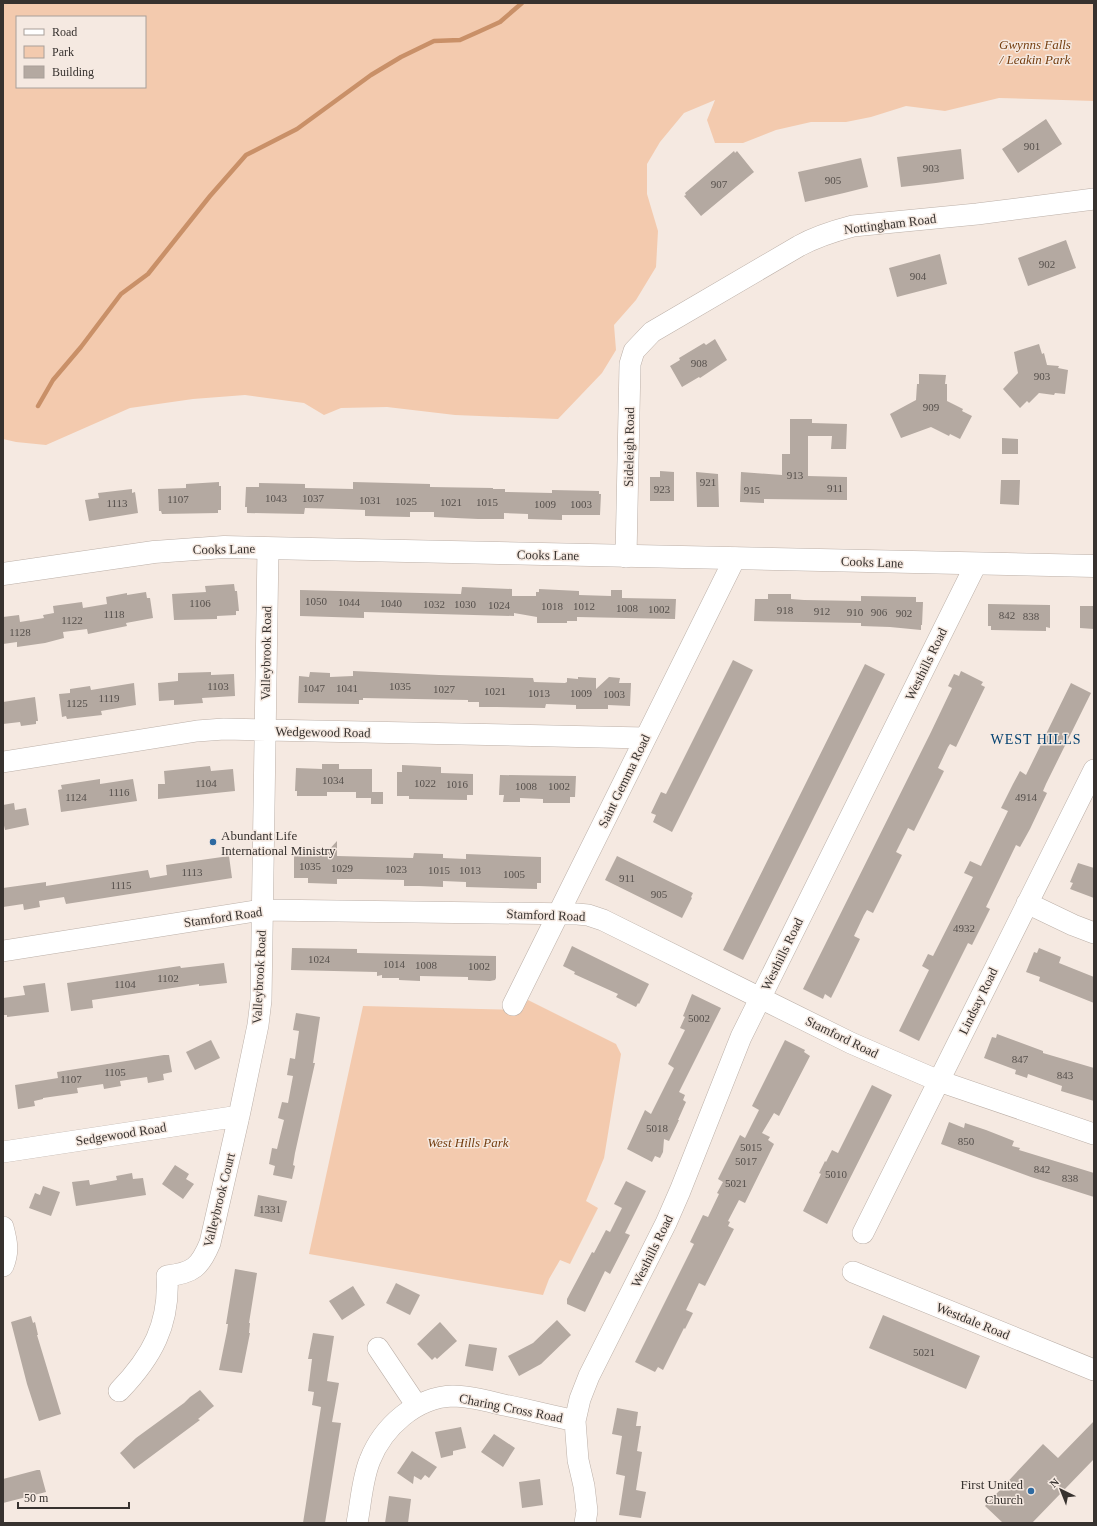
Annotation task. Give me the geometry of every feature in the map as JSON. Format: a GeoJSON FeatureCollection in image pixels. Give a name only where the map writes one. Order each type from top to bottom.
{"type":"FeatureCollection","features":[{"type":"Feature","properties":{"kind":"main road","name":"Cooks Lane"},"geometry":{"type":"LineString","coordinates":[[3,574],[154,552],[224,547],[626,557],[1094,566]]}},
{"type":"Feature","properties":{"kind":"street","name":"Nottingham Road"},"geometry":{"type":"LineString","coordinates":[[643,341],[652,332],[799,246],[834,230],[854,226],[977,214],[1094,199]]}},
{"type":"Feature","properties":{"kind":"street","name":"Sideleigh Road"},"geometry":{"type":"LineString","coordinates":[[626,557],[630,364],[634,351],[643,341]]}},
{"type":"Feature","properties":{"kind":"street","name":"Valleybrook Road"},"geometry":{"type":"LineString","coordinates":[[239,1116],[259,1012],[268,548]]}},
{"type":"Feature","properties":{"kind":"street","name":"Saint Gemma Road"},"geometry":{"type":"LineString","coordinates":[[513,1005],[735,558]]}},
{"type":"Feature","properties":{"kind":"street","name":"Westhills Road"},"geometry":{"type":"LineString","coordinates":[[583,1519],[584,1486],[578,1460],[576,1421],[580,1398],[589,1376],[680,1191],[740,1037],[976,564]]}},
{"type":"Feature","properties":{"kind":"street","name":"Wedgewood Road"},"geometry":{"type":"LineString","coordinates":[[3,762],[197,731],[265,730],[645,738]]}},
{"type":"Feature","properties":{"kind":"street","name":"Lindsay Road"},"geometry":{"type":"LineString","coordinates":[[863,1233],[1094,770]]}},
{"type":"Feature","properties":{"kind":"street"},"geometry":{"type":"LineString","coordinates":[[1027,903],[1073,925],[1094,933]]}},
{"type":"Feature","properties":{"kind":"street","name":"Stamford Road"},"geometry":{"type":"LineString","coordinates":[[3,951],[262,910],[582,915],[603,920],[851,1043],[939,1081],[1094,1134]]}},
{"type":"Feature","properties":{"kind":"street","name":"Sedgewood Road"},"geometry":{"type":"LineString","coordinates":[[3,1152],[239,1116]]}},
{"type":"Feature","properties":{"kind":"street","name":"Valleybrook Court"},"geometry":{"type":"LineString","coordinates":[[119,1391],[141,1366],[152,1350],[166,1309],[168,1276],[190,1271],[198,1264],[208,1249],[215,1228],[239,1116]]}},
{"type":"Feature","properties":{"kind":"street"},"geometry":{"type":"LineString","coordinates":[[3,1228],[7,1243],[7,1256],[3,1266]]}},
{"type":"Feature","properties":{"kind":"street","name":"Westdale Road"},"geometry":{"type":"LineString","coordinates":[[853,1272],[1094,1370]]}},
{"type":"Feature","properties":{"kind":"street"},"geometry":{"type":"LineString","coordinates":[[378,1348],[417,1406]]}},
{"type":"Feature","properties":{"kind":"street","name":"Charing Cross Road"},"geometry":{"type":"LineString","coordinates":[[358,1523],[369,1461],[380,1440],[392,1425],[417,1406],[434,1399],[452,1396],[473,1398],[576,1421]]}},
{"type":"Feature","properties":{"kind":"green space","name":"Gwynns Falls / Leakin Park"},"geometry":{"type":"Polygon","coordinates":[[[3,3],[1094,3],[1094,101],[999,98],[945,111],[906,106],[871,117],[846,122],[811,122],[776,130],[743,143],[715,143],[707,120],[715,100],[684,113],[660,142],[647,164],[647,194],[658,231],[656,267],[636,300],[614,325],[616,350],[602,373],[558,419],[455,415],[387,407],[341,408],[324,415],[304,403],[245,395],[193,399],[130,408],[46,445],[3,439],[3,3]]]}},
{"type":"Feature","properties":{"kind":"green space","name":"West Hills Park"},"geometry":{"type":"Polygon","coordinates":[[[528,1000],[616,1044],[621,1054],[604,1158],[586,1201],[598,1208],[570,1264],[560,1260],[549,1279],[543,1295],[309,1254],[363,1006],[520,1010],[528,1000]]]}},
{"type":"Feature","properties":{"kind":"building"},"geometry":{"type":"Polygon","coordinates":[[[1046,119],[1062,144],[1018,173],[1002,149],[1046,119]]]}},
{"type":"Feature","properties":{"kind":"building"},"geometry":{"type":"Polygon","coordinates":[[[961,149],[964,179],[901,187],[897,157],[961,149]]]}},
{"type":"Feature","properties":{"kind":"building"},"geometry":{"type":"Polygon","coordinates":[[[734,151],[735,153],[737,151],[754,172],[701,216],[684,196],[686,195],[685,193],[734,151]]]}},
{"type":"Feature","properties":{"kind":"building"},"geometry":{"type":"Polygon","coordinates":[[[861,158],[868,187],[805,202],[798,172],[861,158]]]}},
{"type":"Feature","properties":{"kind":"building"},"geometry":{"type":"Polygon","coordinates":[[[1066,240],[1076,268],[1028,286],[1018,258],[1066,240]]]}},
{"type":"Feature","properties":{"kind":"building"},"geometry":{"type":"Polygon","coordinates":[[[940,254],[947,284],[897,297],[889,268],[940,254]]]}},
{"type":"Feature","properties":{"kind":"building"},"geometry":{"type":"Polygon","coordinates":[[[715,339],[727,360],[700,378],[699,377],[682,387],[670,366],[680,360],[679,358],[704,343],[706,345],[715,339]]]}},
{"type":"Feature","properties":{"kind":"building"},"geometry":{"type":"Polygon","coordinates":[[[1039,344],[1042,354],[1044,353],[1047,365],[1059,366],[1058,368],[1068,370],[1065,394],[1055,393],[1054,395],[1039,393],[1029,403],[1027,401],[1020,408],[1003,389],[1018,373],[1014,352],[1039,344]]]}},
{"type":"Feature","properties":{"kind":"building"},"geometry":{"type":"Polygon","coordinates":[[[919,374],[946,375],[945,384],[947,384],[947,401],[963,409],[962,411],[972,416],[960,439],[950,434],[949,436],[931,427],[901,438],[890,414],[916,400],[919,374]]]}},
{"type":"Feature","properties":{"kind":"building"},"geometry":{"type":"Polygon","coordinates":[[[790,419],[812,419],[812,423],[847,424],[846,449],[831,449],[832,436],[808,436],[808,476],[847,477],[847,500],[764,499],[764,503],[740,502],[741,472],[782,475],[782,454],[790,454],[790,419]]]}},
{"type":"Feature","properties":{"kind":"building"},"geometry":{"type":"Polygon","coordinates":[[[1002,438],[1018,439],[1018,454],[1002,454],[1002,438]]]}},
{"type":"Feature","properties":{"kind":"building"},"geometry":{"type":"Polygon","coordinates":[[[660,471],[674,472],[674,501],[650,501],[650,477],[660,477],[660,471]]]}},
{"type":"Feature","properties":{"kind":"building"},"geometry":{"type":"Polygon","coordinates":[[[696,472],[718,474],[719,507],[697,507],[696,472]]]}},
{"type":"Feature","properties":{"kind":"building"},"geometry":{"type":"Polygon","coordinates":[[[1001,480],[1020,480],[1019,505],[1000,504],[1001,480]]]}},
{"type":"Feature","properties":{"kind":"building"},"geometry":{"type":"Polygon","coordinates":[[[219,482],[219,486],[221,486],[221,510],[218,510],[218,513],[162,514],[161,511],[159,511],[158,489],[186,488],[186,484],[219,482]]]}},
{"type":"Feature","properties":{"kind":"building"},"geometry":{"type":"Polygon","coordinates":[[[353,482],[430,484],[430,487],[493,488],[505,489],[505,492],[552,493],[552,490],[599,491],[599,494],[601,494],[600,515],[562,515],[562,520],[528,519],[528,514],[504,513],[504,519],[478,519],[434,517],[434,512],[410,512],[410,517],[365,516],[365,510],[305,508],[304,514],[247,513],[247,507],[245,507],[246,487],[259,487],[259,483],[305,484],[305,488],[353,489],[353,482]]]}},
{"type":"Feature","properties":{"kind":"building"},"geometry":{"type":"Polygon","coordinates":[[[132,489],[132,493],[135,492],[138,513],[89,521],[85,500],[99,498],[98,493],[132,489]]]}},
{"type":"Feature","properties":{"kind":"building"},"geometry":{"type":"Polygon","coordinates":[[[234,584],[235,591],[237,591],[239,611],[236,611],[236,615],[217,616],[217,619],[174,620],[172,594],[206,592],[205,586],[234,584]]]}},
{"type":"Feature","properties":{"kind":"building"},"geometry":{"type":"Polygon","coordinates":[[[462,587],[512,589],[512,596],[536,596],[536,592],[539,592],[539,589],[579,591],[579,595],[611,596],[611,590],[622,590],[622,598],[676,599],[675,619],[577,617],[577,621],[567,621],[567,623],[537,623],[537,617],[514,613],[514,616],[364,612],[364,618],[300,616],[300,590],[461,594],[462,587]]]}},
{"type":"Feature","properties":{"kind":"building"},"geometry":{"type":"Polygon","coordinates":[[[146,592],[147,598],[150,598],[153,618],[126,623],[127,626],[88,634],[87,629],[63,632],[64,638],[45,643],[17,647],[17,642],[3,644],[3,617],[19,615],[20,622],[44,618],[43,615],[54,613],[53,606],[82,602],[83,608],[107,604],[106,597],[127,593],[127,595],[146,592]]]}},
{"type":"Feature","properties":{"kind":"building"},"geometry":{"type":"Polygon","coordinates":[[[768,594],[791,594],[791,599],[804,600],[861,601],[861,596],[916,597],[916,602],[923,602],[921,630],[861,626],[861,623],[754,621],[755,599],[768,599],[768,594]]]}},
{"type":"Feature","properties":{"kind":"building"},"geometry":{"type":"Polygon","coordinates":[[[988,604],[1050,605],[1050,628],[1046,627],[1046,631],[991,630],[991,626],[988,626],[988,604]]]}},
{"type":"Feature","properties":{"kind":"building"},"geometry":{"type":"Polygon","coordinates":[[[1080,606],[1094,606],[1094,629],[1080,628],[1080,606]]]}},
{"type":"Feature","properties":{"kind":"building"},"geometry":{"type":"Polygon","coordinates":[[[733,660],[753,670],[672,832],[653,822],[656,815],[651,813],[661,792],[666,794],[733,660]]]}},
{"type":"Feature","properties":{"kind":"building"},"geometry":{"type":"Polygon","coordinates":[[[865,664],[885,674],[743,960],[723,950],[865,664]]]}},
{"type":"Feature","properties":{"kind":"building"},"geometry":{"type":"Polygon","coordinates":[[[353,671],[533,678],[534,682],[565,683],[567,682],[567,678],[596,678],[596,689],[609,677],[620,678],[619,683],[631,683],[630,706],[608,705],[608,709],[576,709],[576,705],[546,704],[545,708],[479,707],[479,702],[468,702],[468,700],[363,698],[363,700],[359,700],[359,704],[298,703],[299,676],[309,677],[310,672],[330,673],[330,677],[353,676],[353,671]]]}},
{"type":"Feature","properties":{"kind":"building"},"geometry":{"type":"Polygon","coordinates":[[[961,671],[983,682],[981,685],[985,687],[956,747],[950,744],[948,747],[938,768],[944,771],[914,831],[908,828],[896,852],[902,855],[873,913],[867,910],[864,915],[854,936],[860,939],[831,998],[825,994],[823,999],[803,989],[931,732],[952,688],[948,686],[954,674],[959,676],[961,671]]]}},
{"type":"Feature","properties":{"kind":"building"},"geometry":{"type":"Polygon","coordinates":[[[211,672],[211,675],[234,674],[235,696],[202,698],[203,703],[174,705],[174,700],[159,701],[158,683],[178,681],[178,673],[211,672]]]}},
{"type":"Feature","properties":{"kind":"building"},"geometry":{"type":"Polygon","coordinates":[[[134,683],[136,705],[101,711],[102,715],[67,719],[66,716],[62,717],[59,694],[70,693],[70,689],[90,686],[91,690],[134,683]]]}},
{"type":"Feature","properties":{"kind":"building"},"geometry":{"type":"Polygon","coordinates":[[[1071,683],[1091,693],[1046,784],[1043,791],[1047,793],[1030,829],[1020,847],[1016,845],[986,907],[990,909],[972,945],[968,943],[919,1041],[899,1031],[929,970],[922,966],[928,954],[933,956],[973,877],[964,873],[970,861],[981,866],[1008,811],[1001,808],[1020,771],[1026,775],[1071,683]]]}},
{"type":"Feature","properties":{"kind":"building"},"geometry":{"type":"Polygon","coordinates":[[[35,697],[38,721],[36,721],[36,724],[21,726],[20,722],[3,724],[3,702],[35,697]]]}},
{"type":"Feature","properties":{"kind":"building"},"geometry":{"type":"Polygon","coordinates":[[[322,764],[339,764],[339,769],[372,769],[372,792],[383,792],[383,804],[371,804],[371,798],[356,798],[356,792],[327,792],[327,796],[297,796],[297,791],[295,791],[296,768],[322,769],[322,764]]]}},
{"type":"Feature","properties":{"kind":"building"},"geometry":{"type":"Polygon","coordinates":[[[402,765],[441,767],[441,773],[473,774],[473,795],[467,795],[467,800],[409,799],[409,796],[397,796],[397,772],[402,772],[402,765]]]}},
{"type":"Feature","properties":{"kind":"building"},"geometry":{"type":"Polygon","coordinates":[[[210,766],[211,771],[233,769],[235,791],[158,799],[158,784],[165,784],[164,771],[210,766]]]}},
{"type":"Feature","properties":{"kind":"building"},"geometry":{"type":"Polygon","coordinates":[[[500,775],[576,776],[575,797],[570,797],[570,803],[543,803],[543,799],[520,798],[520,802],[503,802],[504,795],[499,795],[500,775]]]}},
{"type":"Feature","properties":{"kind":"building"},"geometry":{"type":"Polygon","coordinates":[[[100,779],[100,784],[133,779],[137,801],[61,812],[58,790],[62,789],[61,785],[100,779]]]}},
{"type":"Feature","properties":{"kind":"building"},"geometry":{"type":"Polygon","coordinates":[[[14,803],[15,810],[26,808],[29,825],[5,830],[3,821],[3,805],[14,803]]]}},
{"type":"Feature","properties":{"kind":"building"},"geometry":{"type":"Polygon","coordinates":[[[337,841],[337,856],[413,858],[414,853],[443,854],[443,858],[466,859],[466,854],[541,857],[541,883],[537,883],[537,889],[466,887],[466,882],[443,881],[443,887],[404,886],[404,880],[337,879],[337,884],[308,883],[308,878],[294,878],[294,855],[306,855],[306,851],[327,852],[337,841]]]}},
{"type":"Feature","properties":{"kind":"building"},"geometry":{"type":"Polygon","coordinates":[[[229,856],[232,878],[66,904],[64,897],[39,901],[40,907],[24,910],[23,904],[3,907],[3,888],[46,882],[46,886],[148,870],[150,878],[167,875],[166,865],[229,856]]]}},
{"type":"Feature","properties":{"kind":"building"},"geometry":{"type":"Polygon","coordinates":[[[617,856],[693,893],[682,918],[605,880],[617,856]]]}},
{"type":"Feature","properties":{"kind":"building"},"geometry":{"type":"Polygon","coordinates":[[[1078,863],[1094,868],[1094,898],[1070,889],[1073,883],[1070,882],[1078,863]]]}},
{"type":"Feature","properties":{"kind":"building"},"geometry":{"type":"Polygon","coordinates":[[[572,946],[649,984],[639,1004],[638,1003],[636,1007],[616,997],[618,994],[574,974],[575,972],[563,966],[572,946]]]}},
{"type":"Feature","properties":{"kind":"building"},"geometry":{"type":"Polygon","coordinates":[[[292,948],[357,949],[357,953],[496,956],[496,978],[495,980],[490,981],[468,980],[468,977],[420,976],[420,981],[399,980],[399,978],[382,978],[382,975],[377,976],[377,972],[291,970],[292,948]]]}},
{"type":"Feature","properties":{"kind":"building"},"geometry":{"type":"Polygon","coordinates":[[[1039,948],[1061,957],[1059,963],[1094,977],[1094,1003],[1039,981],[1040,977],[1026,972],[1034,952],[1037,953],[1039,948]]]}},
{"type":"Feature","properties":{"kind":"building"},"geometry":{"type":"Polygon","coordinates":[[[224,963],[227,983],[199,986],[199,984],[92,1000],[93,1008],[71,1011],[67,983],[180,966],[181,968],[224,963]]]}},
{"type":"Feature","properties":{"kind":"building"},"geometry":{"type":"Polygon","coordinates":[[[45,983],[49,1012],[7,1017],[7,1015],[3,1015],[3,998],[25,995],[23,986],[45,983]]]}},
{"type":"Feature","properties":{"kind":"building"},"geometry":{"type":"Polygon","coordinates":[[[692,994],[721,1008],[679,1092],[685,1095],[683,1100],[686,1102],[679,1120],[669,1141],[664,1139],[663,1152],[660,1158],[655,1156],[652,1162],[627,1149],[645,1110],[651,1114],[674,1068],[668,1064],[685,1030],[680,1028],[692,994]]]}},
{"type":"Feature","properties":{"kind":"building"},"geometry":{"type":"Polygon","coordinates":[[[296,1013],[320,1017],[313,1063],[315,1063],[295,1153],[293,1165],[295,1166],[292,1179],[273,1175],[275,1166],[269,1164],[272,1148],[277,1149],[284,1120],[278,1118],[282,1102],[288,1103],[293,1076],[287,1075],[290,1058],[295,1059],[299,1031],[293,1030],[296,1013]]]}},
{"type":"Feature","properties":{"kind":"building"},"geometry":{"type":"Polygon","coordinates":[[[997,1034],[1043,1051],[1043,1053],[1094,1068],[1094,1101],[1061,1091],[1062,1086],[1028,1074],[1027,1078],[1015,1074],[1016,1070],[984,1058],[992,1037],[996,1038],[997,1034]]]}},
{"type":"Feature","properties":{"kind":"building"},"geometry":{"type":"Polygon","coordinates":[[[211,1040],[220,1058],[195,1070],[186,1052],[211,1040]]]}},
{"type":"Feature","properties":{"kind":"building"},"geometry":{"type":"Polygon","coordinates":[[[785,1040],[805,1050],[804,1052],[810,1056],[779,1116],[774,1113],[762,1133],[770,1137],[768,1140],[774,1144],[745,1203],[739,1200],[728,1221],[730,1222],[728,1226],[734,1229],[705,1286],[699,1283],[686,1310],[693,1313],[685,1329],[684,1328],[663,1370],[658,1367],[655,1372],[635,1362],[694,1244],[690,1242],[703,1215],[708,1217],[719,1194],[717,1193],[723,1182],[718,1179],[740,1135],[745,1138],[759,1110],[752,1106],[785,1040]]]}},
{"type":"Feature","properties":{"kind":"building"},"geometry":{"type":"Polygon","coordinates":[[[169,1055],[172,1072],[163,1074],[164,1080],[148,1083],[147,1077],[120,1081],[121,1086],[104,1089],[103,1084],[77,1088],[78,1093],[43,1098],[34,1101],[35,1106],[18,1109],[15,1085],[58,1078],[57,1072],[169,1055]]]}},
{"type":"Feature","properties":{"kind":"building"},"geometry":{"type":"Polygon","coordinates":[[[872,1085],[892,1095],[827,1224],[803,1211],[821,1174],[819,1173],[825,1161],[826,1162],[832,1150],[838,1153],[872,1085]]]}},
{"type":"Feature","properties":{"kind":"building"},"geometry":{"type":"Polygon","coordinates":[[[949,1122],[964,1128],[965,1123],[986,1130],[1014,1141],[1012,1146],[1020,1148],[1019,1150],[1094,1173],[1094,1197],[1031,1177],[941,1144],[949,1122]]]}},
{"type":"Feature","properties":{"kind":"building"},"geometry":{"type":"Polygon","coordinates":[[[175,1165],[189,1174],[186,1179],[194,1184],[183,1199],[162,1184],[175,1165]]]}},
{"type":"Feature","properties":{"kind":"building"},"geometry":{"type":"Polygon","coordinates":[[[132,1173],[133,1179],[143,1178],[146,1195],[76,1206],[72,1182],[89,1180],[90,1185],[117,1180],[116,1176],[132,1173]]]}},
{"type":"Feature","properties":{"kind":"building"},"geometry":{"type":"Polygon","coordinates":[[[626,1181],[646,1191],[625,1233],[630,1235],[610,1274],[605,1271],[585,1312],[567,1304],[567,1299],[592,1252],[594,1253],[606,1230],[610,1232],[622,1208],[614,1204],[626,1181]]]}},
{"type":"Feature","properties":{"kind":"building"},"geometry":{"type":"Polygon","coordinates":[[[43,1186],[60,1192],[51,1216],[29,1208],[35,1193],[40,1195],[43,1186]]]}},
{"type":"Feature","properties":{"kind":"building"},"geometry":{"type":"Polygon","coordinates":[[[258,1195],[287,1201],[282,1222],[254,1216],[258,1195]]]}},
{"type":"Feature","properties":{"kind":"building"},"geometry":{"type":"Polygon","coordinates":[[[235,1269],[257,1273],[249,1323],[250,1333],[242,1373],[219,1370],[227,1331],[228,1324],[226,1324],[235,1269]]]}},
{"type":"Feature","properties":{"kind":"building"},"geometry":{"type":"Polygon","coordinates":[[[396,1283],[420,1295],[410,1315],[386,1303],[396,1283]]]}},
{"type":"Feature","properties":{"kind":"building"},"geometry":{"type":"Polygon","coordinates":[[[353,1286],[365,1305],[342,1320],[329,1301],[353,1286]]]}},
{"type":"Feature","properties":{"kind":"building"},"geometry":{"type":"Polygon","coordinates":[[[883,1315],[980,1356],[966,1389],[869,1348],[883,1315]]]}},
{"type":"Feature","properties":{"kind":"building"},"geometry":{"type":"Polygon","coordinates":[[[31,1316],[33,1323],[35,1322],[37,1335],[61,1414],[39,1421],[27,1384],[11,1322],[31,1316]]]}},
{"type":"Feature","properties":{"kind":"building"},"geometry":{"type":"Polygon","coordinates":[[[557,1320],[571,1335],[541,1364],[519,1376],[508,1356],[533,1343],[557,1320]]]}},
{"type":"Feature","properties":{"kind":"building"},"geometry":{"type":"Polygon","coordinates":[[[440,1322],[457,1341],[437,1359],[435,1357],[432,1360],[417,1344],[440,1322]]]}},
{"type":"Feature","properties":{"kind":"building"},"geometry":{"type":"Polygon","coordinates":[[[313,1333],[334,1336],[327,1381],[339,1383],[332,1422],[341,1423],[325,1523],[303,1523],[321,1407],[312,1405],[314,1392],[308,1391],[312,1359],[308,1359],[313,1333]]]}},
{"type":"Feature","properties":{"kind":"building"},"geometry":{"type":"Polygon","coordinates":[[[469,1344],[497,1348],[493,1371],[465,1366],[469,1344]]]}},
{"type":"Feature","properties":{"kind":"building"},"geometry":{"type":"Polygon","coordinates":[[[200,1390],[214,1406],[198,1419],[200,1420],[134,1469],[120,1453],[136,1438],[200,1390]]]}},
{"type":"Feature","properties":{"kind":"building"},"geometry":{"type":"Polygon","coordinates":[[[617,1408],[638,1412],[636,1426],[641,1426],[637,1451],[642,1452],[636,1490],[646,1492],[641,1518],[619,1515],[625,1476],[616,1474],[622,1436],[612,1434],[617,1408]]]}},
{"type":"Feature","properties":{"kind":"building","name":"First United Church"},"geometry":{"type":"Polygon","coordinates":[[[1094,1421],[1094,1459],[1032,1523],[1003,1523],[985,1506],[1043,1444],[1058,1458],[1094,1421]]]}},
{"type":"Feature","properties":{"kind":"building"},"geometry":{"type":"Polygon","coordinates":[[[461,1427],[466,1448],[453,1451],[453,1455],[441,1458],[435,1432],[461,1427]]]}},
{"type":"Feature","properties":{"kind":"building"},"geometry":{"type":"Polygon","coordinates":[[[494,1434],[515,1448],[503,1467],[481,1452],[494,1434]]]}},
{"type":"Feature","properties":{"kind":"building"},"geometry":{"type":"Polygon","coordinates":[[[412,1451],[437,1467],[429,1478],[425,1475],[421,1480],[414,1476],[413,1484],[397,1473],[412,1451]]]}},
{"type":"Feature","properties":{"kind":"building"},"geometry":{"type":"Polygon","coordinates":[[[40,1470],[46,1492],[3,1503],[3,1479],[40,1470]]]}},
{"type":"Feature","properties":{"kind":"building"},"geometry":{"type":"Polygon","coordinates":[[[540,1479],[543,1505],[522,1508],[519,1482],[540,1479]]]}},
{"type":"Feature","properties":{"kind":"building"},"geometry":{"type":"Polygon","coordinates":[[[389,1496],[411,1499],[408,1523],[385,1523],[389,1496]]]}},
{"type":"Feature","properties":{"kind":"waterway"},"geometry":{"type":"LineString","coordinates":[[38,406],[53,380],[81,347],[121,294],[148,274],[210,196],[246,155],[297,129],[371,75],[401,57],[434,41],[460,40],[478,32],[500,22],[522,3]]}},
{"type":"Feature","properties":{"kind":"place","name":"Abundant Life International Ministry"},"geometry":{"type":"Point","coordinates":[213,842]}},
{"type":"Feature","properties":{"kind":"place","name":"First United Church"},"geometry":{"type":"Point","coordinates":[1031,1491]}},
{"type":"Feature","properties":{"kind":"district","name":"WEST HILLS"},"geometry":{"type":"Point","coordinates":[1036,739]}}]}
